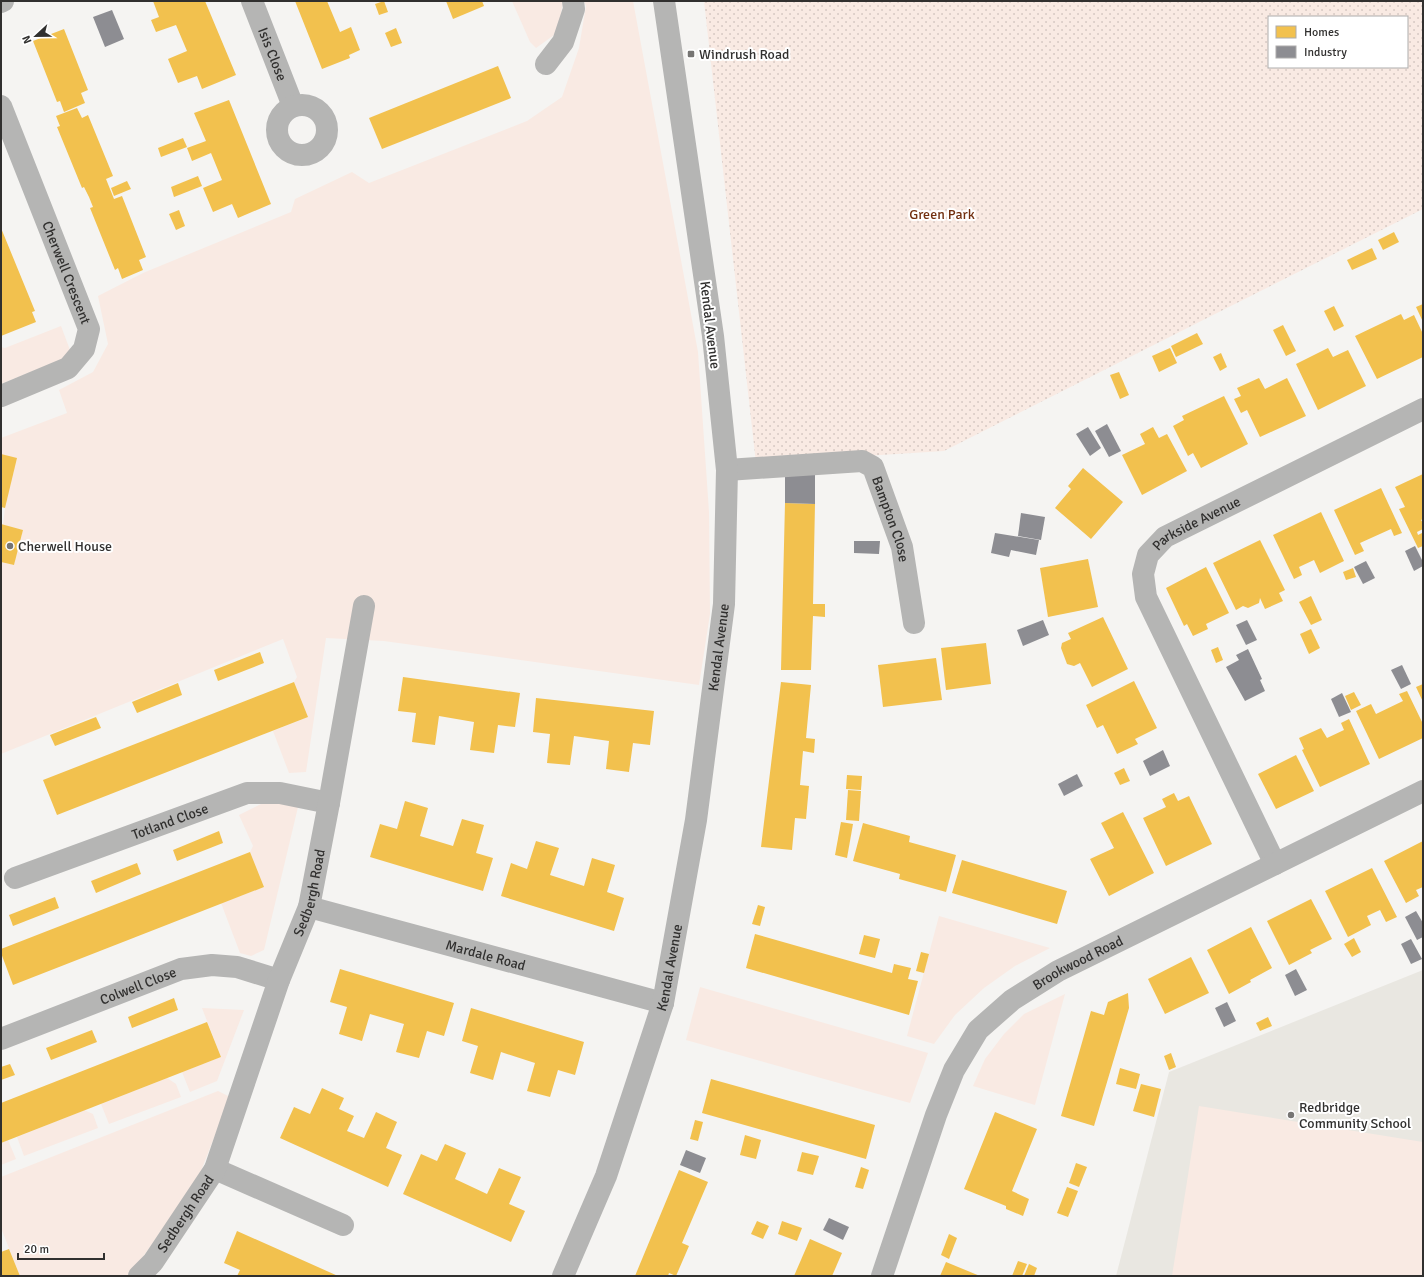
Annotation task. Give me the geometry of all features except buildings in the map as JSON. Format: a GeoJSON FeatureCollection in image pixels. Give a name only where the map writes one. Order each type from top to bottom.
{"type":"FeatureCollection","features":[{"type":"Feature","properties":{"kind":"street","name":"Isis Close"},"geometry":{"type":"LineString","coordinates":[[252,1],[293,106]]}},
{"type":"Feature","properties":{"kind":"street"},"geometry":{"type":"LineString","coordinates":[[546,64],[563,42],[574,9],[573,1]]}},
{"type":"Feature","properties":{"kind":"street","name":"Kendal Avenue"},"geometry":{"type":"LineString","coordinates":[[563,1276],[606,1176],[663,1003],[696,820],[724,604],[726,470],[713,336],[664,1]]}},
{"type":"Feature","properties":{"kind":"street","name":"Cherwell Crescent"},"geometry":{"type":"LineString","coordinates":[[1,106],[89,328],[84,350],[68,368],[1,396]]}},
{"type":"Feature","properties":{"kind":"street","name":"Parkside Avenue"},"geometry":{"type":"LineString","coordinates":[[1275,864],[1146,597],[1143,574],[1148,555],[1165,537],[1423,409]]}},
{"type":"Feature","properties":{"kind":"street","name":"Bampton Close"},"geometry":{"type":"LineString","coordinates":[[726,470],[862,461],[872,467],[902,547],[914,623]]}},
{"type":"Feature","properties":{"kind":"street","name":"Sedbergh Road"},"geometry":{"type":"LineString","coordinates":[[139,1276],[153,1262],[215,1169],[279,980],[308,907],[329,803],[364,606]]}},
{"type":"Feature","properties":{"kind":"street","name":"Brookwood Road"},"geometry":{"type":"LineString","coordinates":[[882,1276],[936,1115],[954,1070],[978,1030],[1012,1000],[1058,971],[1423,791]]}},
{"type":"Feature","properties":{"kind":"street","name":"Totland Close"},"geometry":{"type":"LineString","coordinates":[[15,878],[247,793],[280,793],[329,803]]}},
{"type":"Feature","properties":{"kind":"street","name":"Mardale Road"},"geometry":{"type":"LineString","coordinates":[[308,907],[663,1003]]}},
{"type":"Feature","properties":{"kind":"street","name":"Colwell Close"},"geometry":{"type":"LineString","coordinates":[[1,1039],[181,969],[212,965],[237,967],[279,980]]}},
{"type":"Feature","properties":{"kind":"street","name":"Sedbergh Road"},"geometry":{"type":"LineString","coordinates":[[215,1169],[343,1225]]}},
{"type":"Feature","properties":{"kind":"shaded area","name":"Redbridge Community School"},"geometry":{"type":"Polygon","coordinates":[[[1423,970],[1423,1276],[1116,1276],[1169,1072],[1423,970]]]}},
{"type":"Feature","properties":{"kind":"green space"},"geometry":{"type":"Polygon","coordinates":[[[512,1],[563,1],[560,20],[554,35],[536,48],[530,42],[512,1]]]}},
{"type":"Feature","properties":{"kind":"green space"},"geometry":{"type":"Polygon","coordinates":[[[584,1],[633,1],[698,352],[709,512],[710,614],[699,685],[384,641],[326,638],[306,772],[289,773],[273,731],[308,717],[294,682],[297,677],[283,639],[1,754],[1,562],[14,565],[23,530],[3,525],[5,508],[1,438],[67,413],[59,390],[93,372],[108,344],[98,296],[143,273],[291,212],[295,199],[352,172],[369,183],[527,121],[562,97],[579,48],[586,6],[584,1]]]}},
{"type":"Feature","properties":{"kind":"green space","name":"Green Park"},"geometry":{"type":"Polygon","coordinates":[[[704,1],[1423,1],[1423,209],[944,451],[756,463],[704,1]]]}},
{"type":"Feature","properties":{"kind":"green space"},"geometry":{"type":"Polygon","coordinates":[[[61,326],[70,350],[63,359],[1,384],[1,347],[5,348],[61,326]]]}},
{"type":"Feature","properties":{"kind":"green space"},"geometry":{"type":"Polygon","coordinates":[[[267,801],[298,807],[264,950],[251,956],[240,953],[221,903],[264,887],[250,852],[253,846],[239,815],[267,801]]]}},
{"type":"Feature","properties":{"kind":"green space"},"geometry":{"type":"Polygon","coordinates":[[[939,916],[1050,948],[1015,966],[984,988],[955,1015],[934,1044],[907,1036],[939,916]]]}},
{"type":"Feature","properties":{"kind":"green space"},"geometry":{"type":"Polygon","coordinates":[[[700,987],[928,1053],[910,1103],[686,1040],[700,987]]]}},
{"type":"Feature","properties":{"kind":"green space"},"geometry":{"type":"Polygon","coordinates":[[[1065,994],[1035,1105],[973,1086],[985,1059],[1004,1034],[1024,1014],[1065,994]]]}},
{"type":"Feature","properties":{"kind":"green space"},"geometry":{"type":"Polygon","coordinates":[[[202,1008],[244,1010],[217,1081],[190,1092],[182,1072],[221,1057],[202,1008]]]}},
{"type":"Feature","properties":{"kind":"green space"},"geometry":{"type":"Polygon","coordinates":[[[167,1078],[176,1084],[181,1097],[109,1124],[101,1104],[167,1078]]]}},
{"type":"Feature","properties":{"kind":"green space"},"geometry":{"type":"Polygon","coordinates":[[[218,1091],[230,1097],[201,1171],[133,1271],[127,1276],[20,1276],[1,1228],[1,1177],[218,1091]]]}},
{"type":"Feature","properties":{"kind":"green space"},"geometry":{"type":"Polygon","coordinates":[[[1199,1106],[1423,1142],[1423,1276],[1172,1276],[1199,1106]]]}},
{"type":"Feature","properties":{"kind":"green space"},"geometry":{"type":"Polygon","coordinates":[[[84,1110],[93,1114],[98,1128],[24,1156],[17,1137],[84,1110]]]}},
{"type":"Feature","properties":{"kind":"green space"},"geometry":{"type":"Polygon","coordinates":[[[8,1140],[16,1159],[1,1165],[1,1143],[8,1140]]]}},
{"type":"Feature","properties":{"kind":"place","name":"Windrush Road"},"geometry":{"type":"Point","coordinates":[691,54]}},
{"type":"Feature","properties":{"kind":"place","name":"Cherwell House"},"geometry":{"type":"Point","coordinates":[10,546]}},
{"type":"Feature","properties":{"kind":"place","name":"Redbridge Community School"},"geometry":{"type":"Point","coordinates":[1291,1115]}}]}
